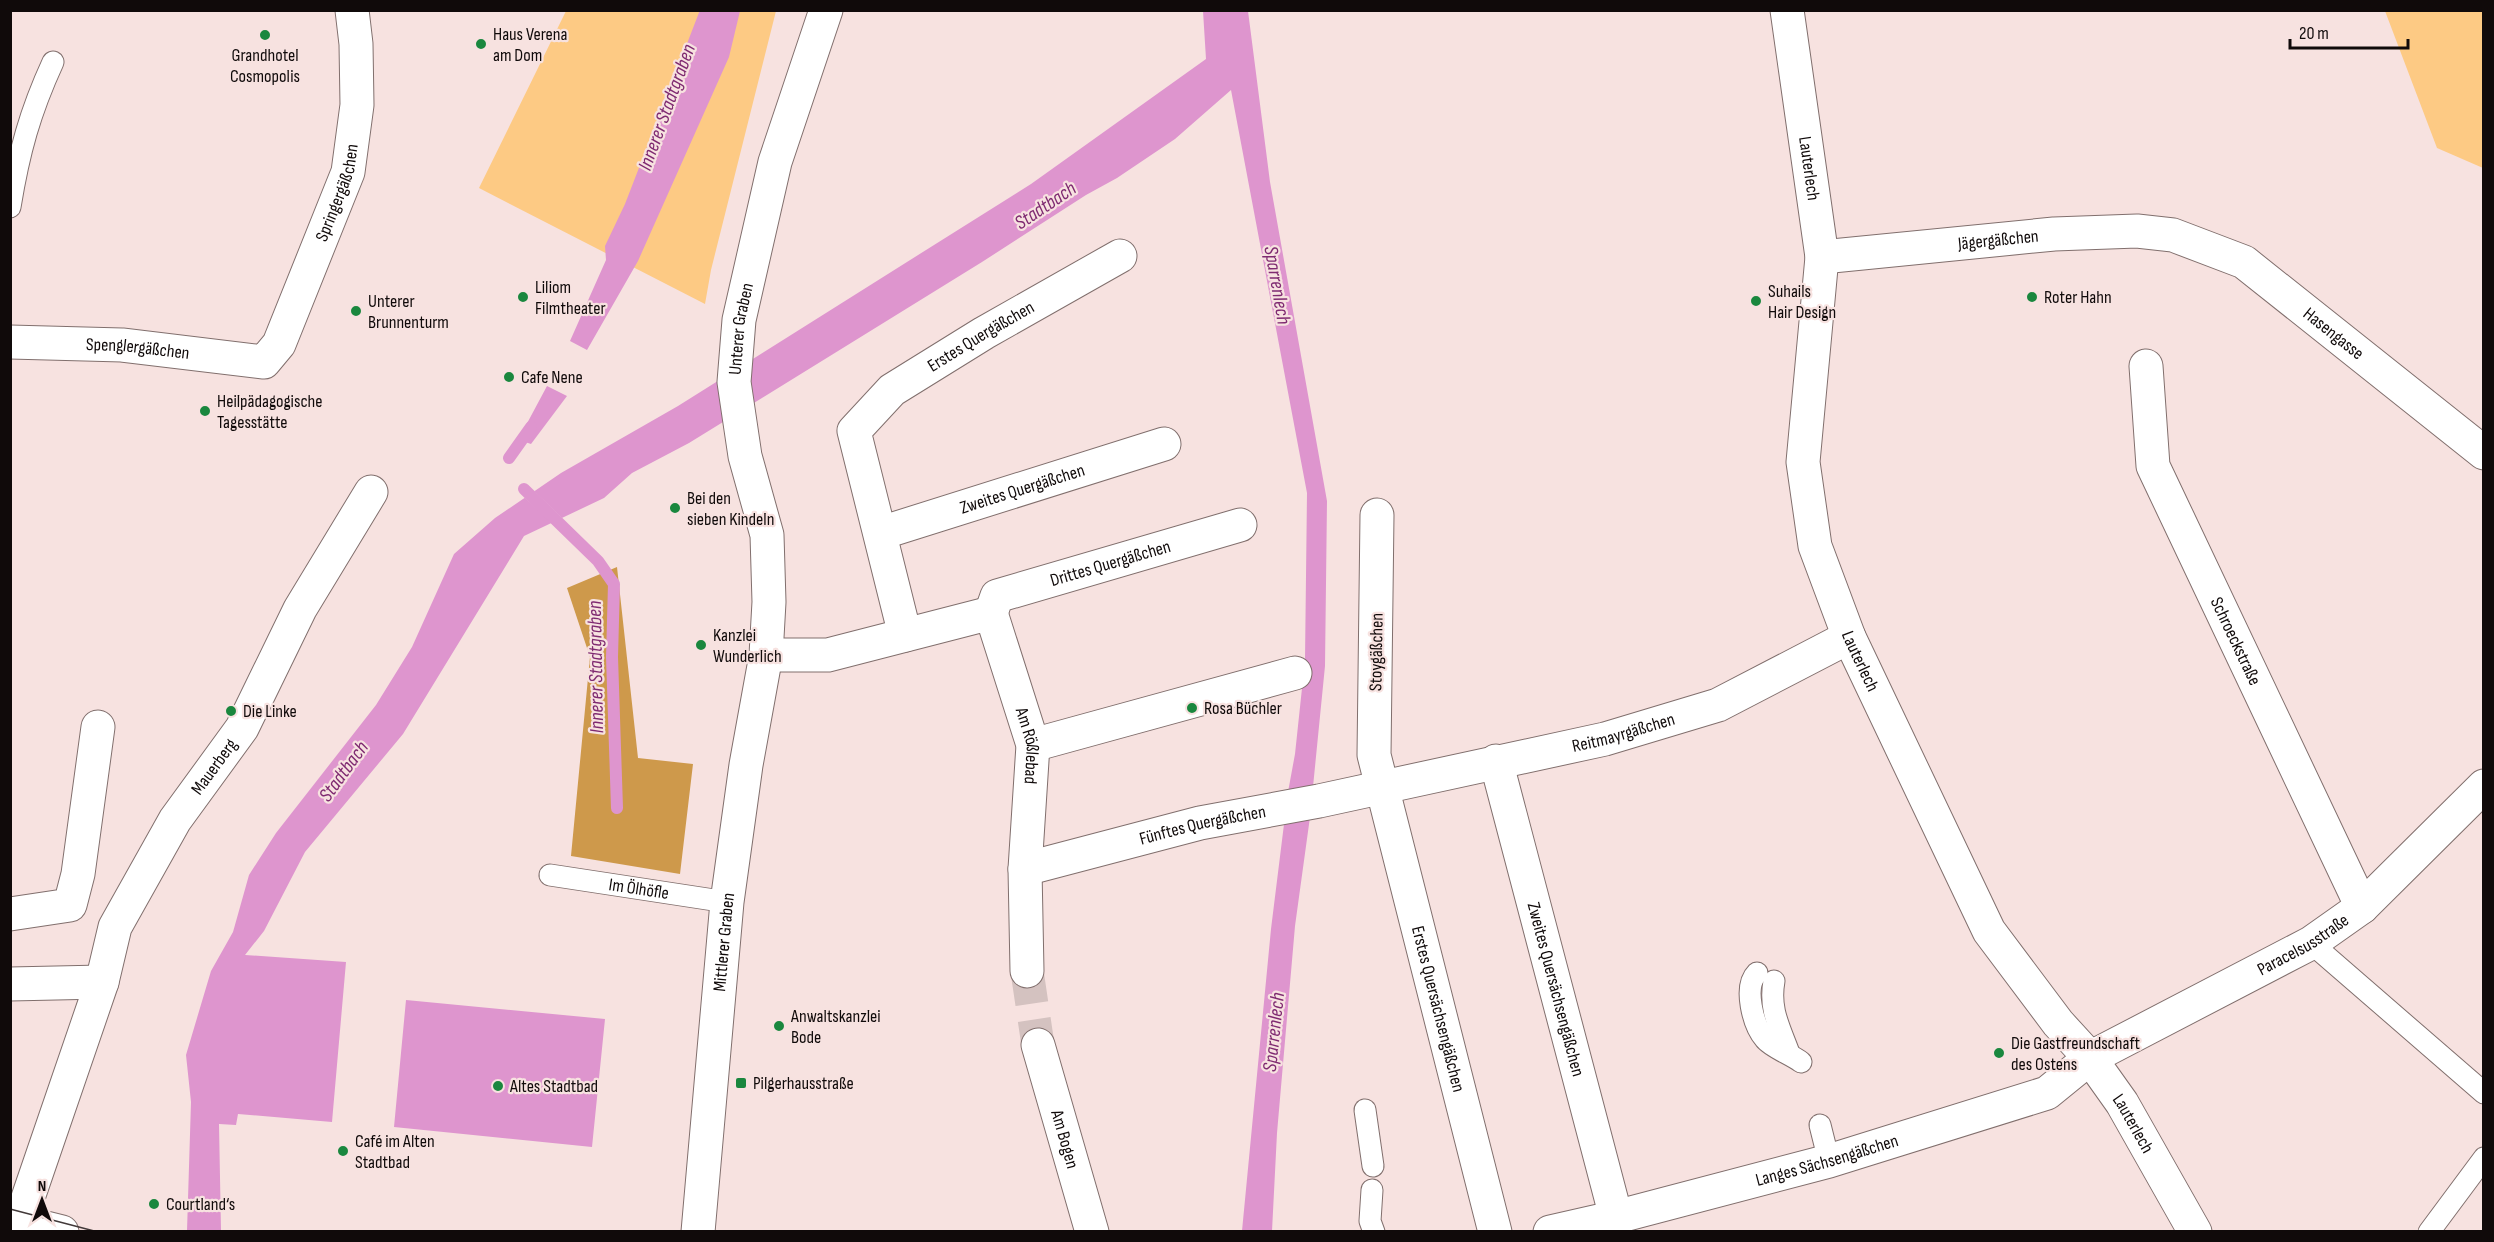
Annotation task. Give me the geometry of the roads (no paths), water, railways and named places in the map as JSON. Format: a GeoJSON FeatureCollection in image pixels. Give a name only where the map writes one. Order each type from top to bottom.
{"type":"FeatureCollection","features":[{"type":"Feature","properties":{"kind":"street","name":"Springergäßchen"},"geometry":{"type":"LineString","coordinates":[[264,362],[279,344],[348,172],[357,105],[356,44],[352,10]]}},
{"type":"Feature","properties":{"kind":"street","name":"Unterer Graben"},"geometry":{"type":"LineString","coordinates":[[766,655],[769,602],[767,535],[745,456],[735,382],[739,320],[775,162],[826,10]]}},
{"type":"Feature","properties":{"kind":"street","name":"Lauterlech"},"geometry":{"type":"LineString","coordinates":[[1787,10],[1822,257],[1803,462],[1815,546],[1849,637],[1989,931],[2058,1023],[2090,1058],[2122,1103],[2195,1232]]}},
{"type":"Feature","properties":{"kind":"street","name":"Jägergäßchen"},"geometry":{"type":"LineString","coordinates":[[1822,257],[2054,234],[2137,231],[2173,235]]}},
{"type":"Feature","properties":{"kind":"street","name":"Hasengasse"},"geometry":{"type":"LineString","coordinates":[[2173,235],[2244,262],[2484,453]]}},
{"type":"Feature","properties":{"kind":"street","name":"Erstes Quergäßchen"},"geometry":{"type":"LineString","coordinates":[[881,533],[854,431],[892,390],[984,333],[1120,256]]}},
{"type":"Feature","properties":{"kind":"street","name":"Spenglergäßchen"},"geometry":{"type":"LineString","coordinates":[[10,342],[122,345],[264,362]]}},
{"type":"Feature","properties":{"kind":"street","name":"Schroeckstraße"},"geometry":{"type":"LineString","coordinates":[[2146,366],[2153,466],[2362,907]]}},
{"type":"Feature","properties":{"kind":"street","name":"Zweites Quergäßchen"},"geometry":{"type":"LineString","coordinates":[[881,533],[1164,444]]}},
{"type":"Feature","properties":{"kind":"street","name":"Mauerberg"},"geometry":{"type":"LineString","coordinates":[[15,1220],[102,982],[115,927],[175,820],[242,728],[300,609],[371,492]]}},
{"type":"Feature","properties":{"kind":"street","name":"Stoygäßchen"},"geometry":{"type":"LineString","coordinates":[[1377,515],[1374,755],[1382,788]]}},
{"type":"Feature","properties":{"kind":"street","name":"Drittes Quergäßchen"},"geometry":{"type":"LineString","coordinates":[[991,613],[997,596],[1240,525]]}},
{"type":"Feature","properties":{"kind":"street"},"geometry":{"type":"LineString","coordinates":[[881,533],[905,635]]}},
{"type":"Feature","properties":{"kind":"street"},"geometry":{"type":"LineString","coordinates":[[766,655],[828,655],[991,613]]}},
{"type":"Feature","properties":{"kind":"street","name":"Am Rößlebad"},"geometry":{"type":"LineString","coordinates":[[991,613],[1033,745],[1025,869],[1027,971]]}},
{"type":"Feature","properties":{"kind":"street","name":"Reitmayrgäßchen"},"geometry":{"type":"LineString","coordinates":[[1382,788],[1496,761],[1605,739],[1718,705],[1849,637]]}},
{"type":"Feature","properties":{"kind":"street","name":"Mittlerer Graben"},"geometry":{"type":"LineString","coordinates":[[698,1232],[727,902],[746,765],[766,655]]}},
{"type":"Feature","properties":{"kind":"street"},"geometry":{"type":"LineString","coordinates":[[1033,745],[1295,673]]}},
{"type":"Feature","properties":{"kind":"street"},"geometry":{"type":"LineString","coordinates":[[10,914],[70,905],[78,874],[98,727]]}},
{"type":"Feature","properties":{"kind":"street","name":"Zweites Quersächsengäßchen"},"geometry":{"type":"LineString","coordinates":[[1496,761],[1616,1218]]}},
{"type":"Feature","properties":{"kind":"street","name":"Paracelsusstraße"},"geometry":{"type":"LineString","coordinates":[[2090,1058],[2311,943],[2362,907],[2484,786]]}},
{"type":"Feature","properties":{"kind":"street","name":"Fünftes Quergäßchen"},"geometry":{"type":"LineString","coordinates":[[1025,869],[1200,823],[1382,788]]}},
{"type":"Feature","properties":{"kind":"street","name":"Erstes Quersächsengäßchen"},"geometry":{"type":"LineString","coordinates":[[1382,788],[1495,1232]]}},
{"type":"Feature","properties":{"kind":"street"},"geometry":{"type":"LineString","coordinates":[[10,984],[102,982]]}},
{"type":"Feature","properties":{"kind":"street","name":"Am Bogen"},"geometry":{"type":"LineString","coordinates":[[1038,1045],[1092,1232]]}},
{"type":"Feature","properties":{"kind":"street","name":"Langes Sächsengäßchen"},"geometry":{"type":"LineString","coordinates":[[1550,1232],[1616,1218],[1829,1161],[2047,1093],[2090,1058]]}},
{"type":"Feature","properties":{"kind":"street"},"geometry":{"type":"LineString","coordinates":[[15,1220],[62,1232]]}},
{"type":"Feature","properties":{"kind":"lane"},"geometry":{"type":"LineString","coordinates":[[10,207],[18,158],[31,112],[53,62]]}},
{"type":"Feature","properties":{"kind":"lane","name":"Im Ölhöfle"},"geometry":{"type":"LineString","coordinates":[[550,875],[727,902]]}},
{"type":"Feature","properties":{"kind":"lane"},"geometry":{"type":"LineString","coordinates":[[2311,943],[2484,1093]]}},
{"type":"Feature","properties":{"kind":"lane"},"geometry":{"type":"LineString","coordinates":[[1765,977],[1751,979],[1749,989],[1750,1003],[1757,1023],[1765,1040],[1795,1057]]}},
{"type":"Feature","properties":{"kind":"lane"},"geometry":{"type":"LineString","coordinates":[[1365,1110],[1373,1166]]}},
{"type":"Feature","properties":{"kind":"lane"},"geometry":{"type":"LineString","coordinates":[[1820,1125],[1829,1161]]}},
{"type":"Feature","properties":{"kind":"lane"},"geometry":{"type":"LineString","coordinates":[[2429,1232],[2484,1158]]}},
{"type":"Feature","properties":{"kind":"lane"},"geometry":{"type":"LineString","coordinates":[[1372,1190],[1370,1221],[1374,1232]]}},
{"type":"Feature","properties":{"kind":"water"},"geometry":{"type":"Polygon","coordinates":[[[700,10],[740,11],[729,57],[638,261],[587,350],[570,341],[606,260],[605,246],[625,204],[700,10]]]}},
{"type":"Feature","properties":{"kind":"water"},"geometry":{"type":"Polygon","coordinates":[[[1203,11],[1248,11],[1270,182],[1327,501],[1325,666],[1310,817],[1295,926],[1277,1133],[1272,1231],[1242,1231],[1271,929],[1295,754],[1305,660],[1307,493],[1231,90],[1175,139],[1117,178],[1086,195],[689,443],[632,473],[604,498],[524,536],[403,734],[305,852],[264,931],[245,955],[346,962],[332,1122],[238,1114],[236,1125],[219,1124],[221,1231],[187,1231],[191,1102],[186,1055],[211,971],[233,932],[249,875],[276,833],[376,705],[412,647],[454,554],[495,518],[561,473],[678,406],[1031,184],[1206,59],[1203,11]]]}},
{"type":"Feature","properties":{"kind":"water"},"geometry":{"type":"Polygon","coordinates":[[[547,386],[567,396],[531,444],[516,439],[524,429],[547,386]]]}},
{"type":"Feature","properties":{"kind":"water"},"geometry":{"type":"Polygon","coordinates":[[[406,1000],[605,1019],[592,1147],[394,1127],[406,1000]]]}},
{"type":"Feature","properties":{"kind":"waterway","name":"Innerer Stadtgraben"},"geometry":{"type":"LineString","coordinates":[[509,458],[531,427]]}},
{"type":"Feature","properties":{"kind":"waterway","name":"Innerer Stadtgraben"},"geometry":{"type":"LineString","coordinates":[[524,489],[598,561],[614,584],[612,657],[617,808]]}},
{"type":"Feature","properties":{"kind":"tunnel"},"geometry":{"type":"LineString","coordinates":[[1027,971],[1038,1045]]}},
{"type":"Feature","properties":{"kind":"tram line"},"geometry":{"type":"LineString","coordinates":[[10,1209],[98,1232]]}},
{"type":"Feature","properties":{"kind":"place","name":"Grandhotel Cosmopolis"},"geometry":{"type":"Point","coordinates":[265,35]}},
{"type":"Feature","properties":{"kind":"place","name":"Haus Verena am Dom"},"geometry":{"type":"Point","coordinates":[481,44]}},
{"type":"Feature","properties":{"kind":"place","name":"Liliom Filmtheater"},"geometry":{"type":"Point","coordinates":[523,297]}},
{"type":"Feature","properties":{"kind":"place","name":"Roter Hahn"},"geometry":{"type":"Point","coordinates":[2032,297]}},
{"type":"Feature","properties":{"kind":"place","name":"Suhails Hair Design"},"geometry":{"type":"Point","coordinates":[1756,301]}},
{"type":"Feature","properties":{"kind":"place","name":"Unterer Brunnenturm"},"geometry":{"type":"Point","coordinates":[356,311]}},
{"type":"Feature","properties":{"kind":"place","name":"Cafe Nene"},"geometry":{"type":"Point","coordinates":[509,377]}},
{"type":"Feature","properties":{"kind":"place","name":"Heilpädagogische Tagesstätte"},"geometry":{"type":"Point","coordinates":[205,411]}},
{"type":"Feature","properties":{"kind":"place","name":"Bei den sieben Kindeln"},"geometry":{"type":"Point","coordinates":[675,508]}},
{"type":"Feature","properties":{"kind":"place","name":"Kanzlei Wunderlich"},"geometry":{"type":"Point","coordinates":[701,645]}},
{"type":"Feature","properties":{"kind":"place","name":"Rosa Büchler"},"geometry":{"type":"Point","coordinates":[1192,708]}},
{"type":"Feature","properties":{"kind":"place","name":"Die Linke"},"geometry":{"type":"Point","coordinates":[231,711]}},
{"type":"Feature","properties":{"kind":"place","name":"Anwaltskanzlei Bode"},"geometry":{"type":"Point","coordinates":[779,1026]}},
{"type":"Feature","properties":{"kind":"place","name":"Die Gastfreundschaft des Ostens"},"geometry":{"type":"Point","coordinates":[1999,1053]}},
{"type":"Feature","properties":{"kind":"place","name":"Pilgerhausstraße"},"geometry":{"type":"Point","coordinates":[741,1083]}},
{"type":"Feature","properties":{"kind":"place","name":"Altes Stadtbad"},"geometry":{"type":"Point","coordinates":[498,1086]}},
{"type":"Feature","properties":{"kind":"place","name":"Café im Alten Stadtbad"},"geometry":{"type":"Point","coordinates":[343,1151]}},
{"type":"Feature","properties":{"kind":"place","name":"Courtland‘s"},"geometry":{"type":"Point","coordinates":[154,1204]}},
{"type":"Feature","properties":{"kind":"water label","name":"Stadtbach"},"geometry":{"type":"Point","coordinates":[1045,205]}},
{"type":"Feature","properties":{"kind":"water label","name":"Sparrenlech"},"geometry":{"type":"Point","coordinates":[1278,285]}},
{"type":"Feature","properties":{"kind":"water label","name":"Stadtbach"},"geometry":{"type":"Point","coordinates":[343,771]}},
{"type":"Feature","properties":{"kind":"water label","name":"Sparrenlech"},"geometry":{"type":"Point","coordinates":[1273,1032]}}]}
